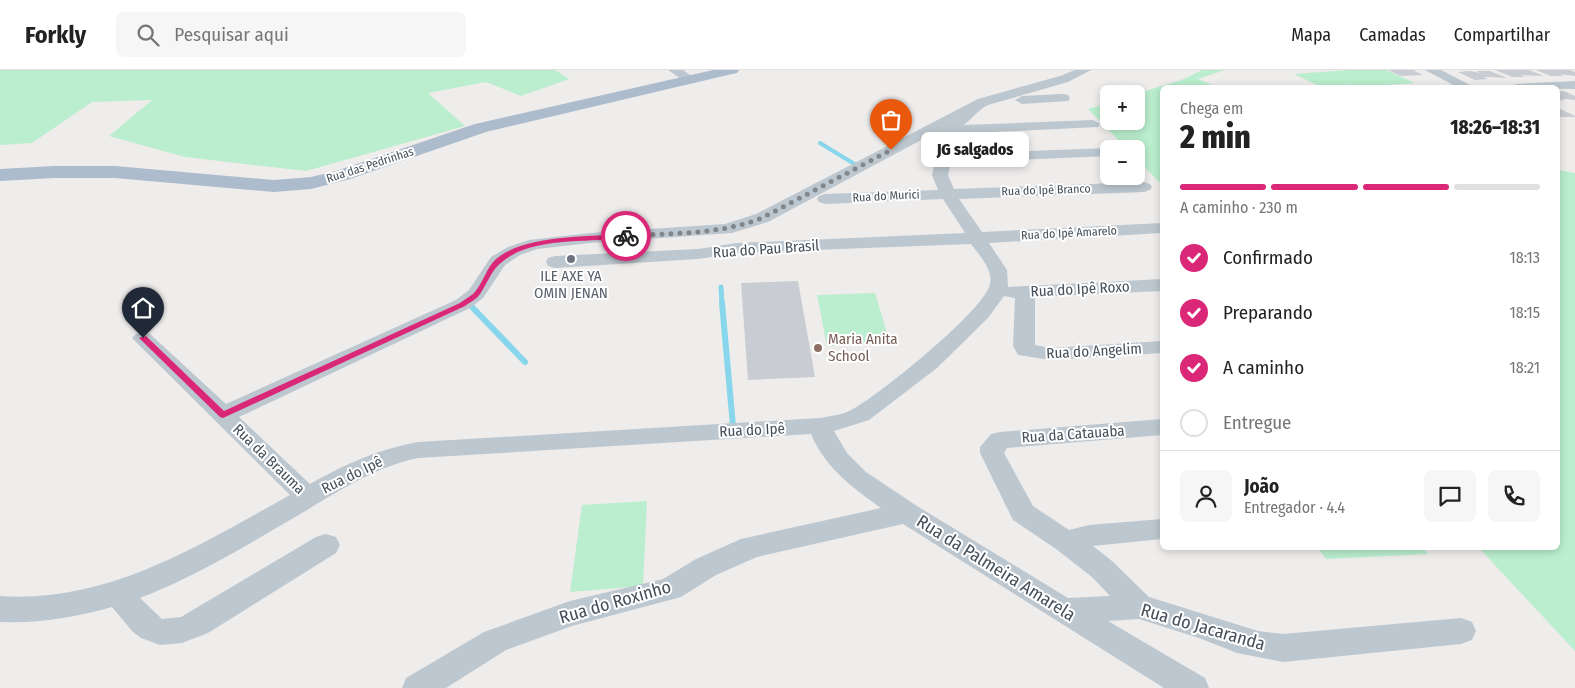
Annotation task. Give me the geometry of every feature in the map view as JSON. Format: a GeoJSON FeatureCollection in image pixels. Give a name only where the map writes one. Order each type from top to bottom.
{"type":"FeatureCollection","features":[{"type":"Feature","properties":{"kind":"main road","name":"Rua das Pedrinhas"},"geometry":{"type":"LineString","coordinates":[[0,175],[115,172],[274,186],[310,183],[343,175],[480,128],[732,70]]}},
{"type":"Feature","properties":{"kind":"street"},"geometry":{"type":"LineString","coordinates":[[674,70],[691,80]]}},
{"type":"Feature","properties":{"kind":"street"},"geometry":{"type":"LineString","coordinates":[[1431,70],[1464,85]]}},
{"type":"Feature","properties":{"kind":"street"},"geometry":{"type":"LineString","coordinates":[[223,415],[463,304],[476,294],[498,261],[514,250],[535,244],[564,240],[726,229],[748,224],[978,104],[1064,79],[1081,71]]}},
{"type":"Feature","properties":{"kind":"street"},"geometry":{"type":"LineString","coordinates":[[1560,86],[1575,85]]}},
{"type":"Feature","properties":{"kind":"street"},"geometry":{"type":"LineString","coordinates":[[997,293],[1000,282],[998,270],[947,193],[940,175],[943,159],[942,134],[969,114],[978,104],[1063,98]]}},
{"type":"Feature","properties":{"kind":"street"},"geometry":{"type":"LineString","coordinates":[[946,130],[1093,124]]}},
{"type":"Feature","properties":{"kind":"street"},"geometry":{"type":"LineString","coordinates":[[943,159],[1100,152]]}},
{"type":"Feature","properties":{"kind":"street","name":"Rua do Ipê Branco"},"geometry":{"type":"LineString","coordinates":[[947,193],[1144,186]]}},
{"type":"Feature","properties":{"kind":"street","name":"Rua do Murici"},"geometry":{"type":"LineString","coordinates":[[825,199],[947,193]]}},
{"type":"Feature","properties":{"kind":"street","name":"Rua do Ipê Amarelo"},"geometry":{"type":"LineString","coordinates":[[976,238],[1160,228]]}},
{"type":"Feature","properties":{"kind":"street","name":"Rua do Pau Brasil"},"geometry":{"type":"LineString","coordinates":[[555,262],[707,254],[737,248],[976,238]]}},
{"type":"Feature","properties":{"kind":"street","name":"Rua do Ipê Roxo"},"geometry":{"type":"LineString","coordinates":[[997,293],[1160,285]]}},
{"type":"Feature","properties":{"kind":"street","name":"Rua do Angelim"},"geometry":{"type":"LineString","coordinates":[[1025,291],[1024,346],[1026,350],[1050,354],[1160,347]]}},
{"type":"Feature","properties":{"kind":"street","name":"Rua do Ipê"},"geometry":{"type":"LineString","coordinates":[[0,609],[43,608],[80,604],[119,594],[156,580],[192,564],[356,470],[386,458],[418,450],[820,426],[844,421],[861,414],[929,363],[981,314],[997,293]]}},
{"type":"Feature","properties":{"kind":"street","name":"Rua da Brauma"},"geometry":{"type":"LineString","coordinates":[[143,338],[308,497]]}},
{"type":"Feature","properties":{"kind":"street","name":"Rua da Palmeira Amarela"},"geometry":{"type":"LineString","coordinates":[[820,426],[827,443],[838,459],[857,478],[907,513],[1064,611],[1193,688]]}},
{"type":"Feature","properties":{"kind":"street","name":"Rua da Catauaba"},"geometry":{"type":"LineString","coordinates":[[1066,542],[1044,529],[1023,513],[992,453],[992,447],[1000,440],[1160,427]]}},
{"type":"Feature","properties":{"kind":"street","name":"Rua do Roxinho"},"geometry":{"type":"LineString","coordinates":[[418,688],[495,640],[570,614],[671,589],[706,567],[751,548],[907,513]]}},
{"type":"Feature","properties":{"kind":"street"},"geometry":{"type":"LineString","coordinates":[[1066,542],[1089,536],[1160,529]]}},
{"type":"Feature","properties":{"kind":"street"},"geometry":{"type":"LineString","coordinates":[[1066,542],[1102,569],[1140,607]]}},
{"type":"Feature","properties":{"kind":"street"},"geometry":{"type":"LineString","coordinates":[[119,594],[151,629],[165,634],[182,630],[197,624],[326,545]]}},
{"type":"Feature","properties":{"kind":"street","name":"Rua do Jacaranda"},"geometry":{"type":"LineString","coordinates":[[1064,611],[1140,607],[1206,627],[1237,640],[1283,648],[1461,631]]}},
{"type":"Feature","properties":{"kind":"green space"},"geometry":{"type":"Polygon","coordinates":[[[0,70],[555,70],[569,79],[521,96],[486,82],[428,93],[465,126],[306,171],[185,157],[109,136],[152,100],[92,102],[32,143],[0,145],[0,70]]]}},
{"type":"Feature","properties":{"kind":"green space"},"geometry":{"type":"Polygon","coordinates":[[[1202,70],[1225,70],[1198,79],[1212,85],[1165,85],[1184,79],[1202,70]]]}},
{"type":"Feature","properties":{"kind":"green space"},"geometry":{"type":"Polygon","coordinates":[[[1348,70],[1386,70],[1415,83],[1317,85],[1294,74],[1348,70]]]}},
{"type":"Feature","properties":{"kind":"green space"},"geometry":{"type":"Polygon","coordinates":[[[1160,86],[1160,183],[1145,167],[1145,140],[1118,140],[1108,130],[1145,130],[1145,91],[1160,86]]]}},
{"type":"Feature","properties":{"kind":"green space"},"geometry":{"type":"Polygon","coordinates":[[[1100,106],[1100,121],[1088,109],[1100,106]]]}},
{"type":"Feature","properties":{"kind":"green space"},"geometry":{"type":"Polygon","coordinates":[[[1560,170],[1575,173],[1575,651],[1481,550],[1560,550],[1560,170]]]}},
{"type":"Feature","properties":{"kind":"green space"},"geometry":{"type":"Polygon","coordinates":[[[875,293],[890,343],[827,346],[817,295],[875,293]]]}},
{"type":"Feature","properties":{"kind":"green space"},"geometry":{"type":"Polygon","coordinates":[[[647,501],[643,586],[570,592],[582,505],[647,501]]]}},
{"type":"Feature","properties":{"kind":"green space"},"geometry":{"type":"Polygon","coordinates":[[[1319,550],[1425,550],[1428,554],[1326,559],[1319,550]]]}},
{"type":"Feature","properties":{"kind":"building"},"geometry":{"type":"Polygon","coordinates":[[[1388,70],[1413,70],[1423,75],[1401,76],[1388,70]]]}},
{"type":"Feature","properties":{"kind":"building"},"geometry":{"type":"Polygon","coordinates":[[[1495,70],[1529,70],[1544,76],[1521,75],[1525,77],[1512,77],[1495,70]]]}},
{"type":"Feature","properties":{"kind":"building"},"geometry":{"type":"Polygon","coordinates":[[[1536,70],[1570,70],[1575,72],[1575,76],[1560,74],[1564,76],[1551,76],[1536,70]]]}},
{"type":"Feature","properties":{"kind":"building"},"geometry":{"type":"Polygon","coordinates":[[[1470,71],[1480,73],[1476,71],[1490,71],[1507,78],[1484,77],[1488,79],[1475,80],[1458,72],[1470,71]]]}},
{"type":"Feature","properties":{"kind":"building"},"geometry":{"type":"Polygon","coordinates":[[[1560,91],[1575,96],[1575,100],[1560,100],[1560,91]]]}},
{"type":"Feature","properties":{"kind":"building"},"geometry":{"type":"Polygon","coordinates":[[[1560,109],[1575,116],[1575,117],[1561,117],[1560,109]]]}},
{"type":"Feature","properties":{"kind":"building"},"geometry":{"type":"Polygon","coordinates":[[[798,281],[815,377],[748,380],[741,283],[798,281]]]}},
{"type":"Feature","properties":{"kind":"waterway"},"geometry":{"type":"LineString","coordinates":[[820,143],[856,165]]}},
{"type":"Feature","properties":{"kind":"waterway"},"geometry":{"type":"LineString","coordinates":[[721,287],[722,304]]}},
{"type":"Feature","properties":{"kind":"waterway"},"geometry":{"type":"LineString","coordinates":[[722,303],[733,426]]}},
{"type":"Feature","properties":{"kind":"waterway"},"geometry":{"type":"LineString","coordinates":[[472,307],[525,362]]}},
{"type":"Feature","properties":{"kind":"way so far"},"geometry":{"type":"LineString","coordinates":[[626,236],[726,229],[748,224],[891,150]]}},
{"type":"Feature","properties":{"kind":"place","name":"JG salgados"},"geometry":{"type":"Point","coordinates":[891,150]}},
{"type":"Feature","properties":{"kind":"place","name":"ILE AXE YA OMIN JENAN"},"geometry":{"type":"Point","coordinates":[571,259]}},
{"type":"Feature","properties":{"kind":"place","name":"Maria Anita School"},"geometry":{"type":"Point","coordinates":[818,348]}},
{"type":"Feature","properties":{"kind":"route"},"geometry":{"type":"LineString","coordinates":[[143,338],[223,415],[463,304],[476,294],[485,283],[498,261],[514,250],[535,244],[564,240],[626,236]]}}]}
